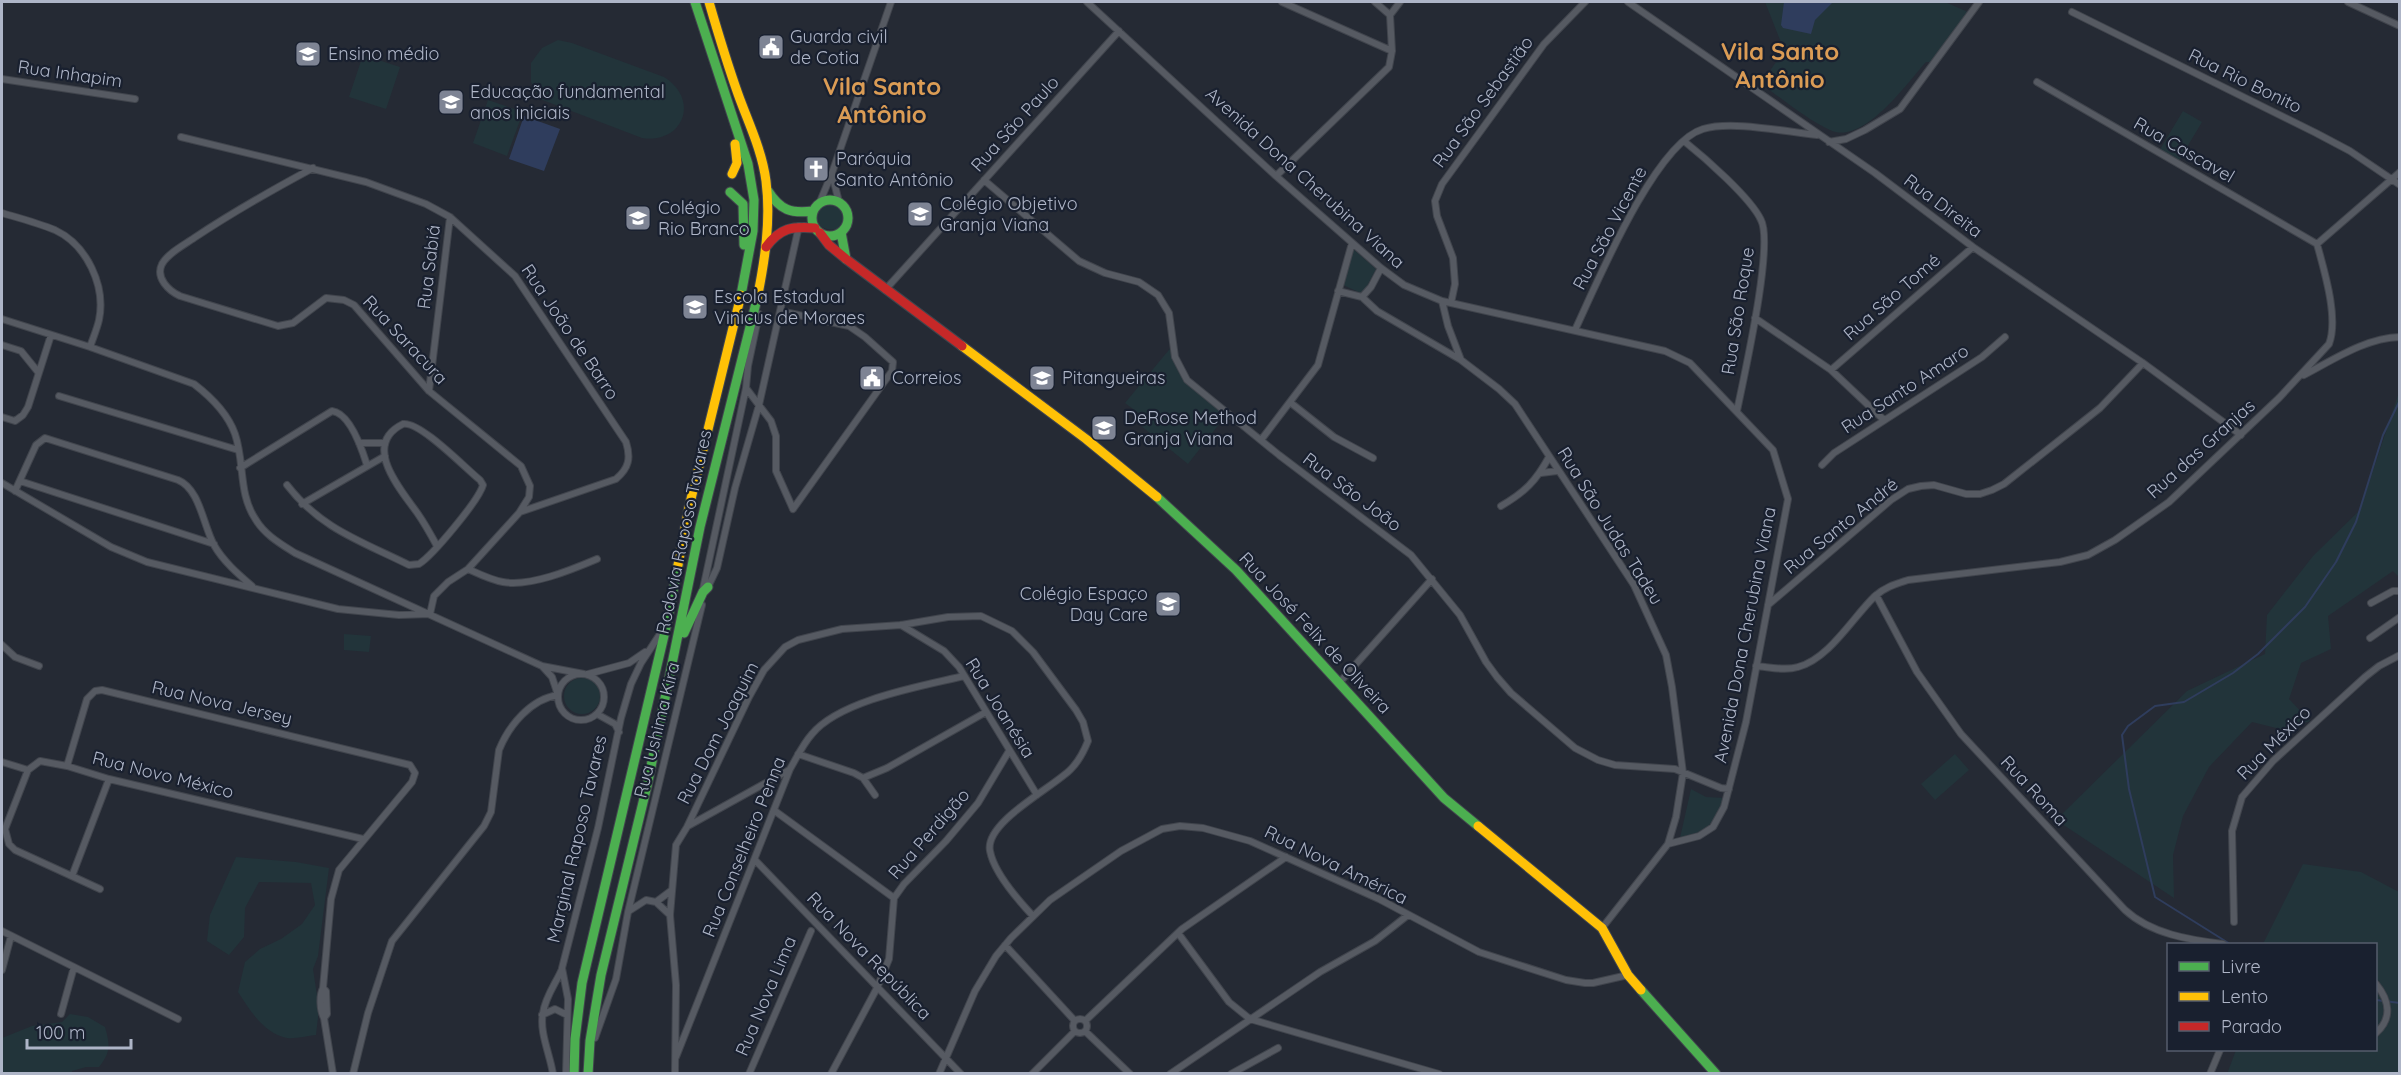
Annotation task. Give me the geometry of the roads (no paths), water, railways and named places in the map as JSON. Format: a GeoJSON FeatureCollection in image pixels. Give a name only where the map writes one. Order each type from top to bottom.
{"type":"FeatureCollection","features":[{"type":"Feature","properties":{"kind":"main road","name":"Rodovia Raposo Tavares"},"geometry":{"type":"LineString","coordinates":[[574,1074],[575,1039],[582,983],[668,623],[689,507],[744,280],[753,231],[754,200],[748,164],[695,2]]}},
{"type":"Feature","properties":{"kind":"main road","name":"Rodovia Raposo Tavares"},"geometry":{"type":"LineString","coordinates":[[588,1074],[588,1055],[607,953],[641,814],[725,420],[759,289],[765,248],[768,191],[759,148],[709,2]]}},
{"type":"Feature","properties":{"kind":"main road"},"geometry":{"type":"LineString","coordinates":[[730,110],[738,158],[732,174]]}},
{"type":"Feature","properties":{"kind":"main road"},"geometry":{"type":"LineString","coordinates":[[765,248],[782,229],[799,226],[818,230],[831,236],[841,232],[848,222],[847,210],[839,202],[829,200],[816,208],[788,213],[778,207],[768,191]]}},
{"type":"Feature","properties":{"kind":"main road"},"geometry":{"type":"LineString","coordinates":[[730,192],[740,200],[744,209],[744,280]]}},
{"type":"Feature","properties":{"kind":"main road"},"geometry":{"type":"LineString","coordinates":[[816,208],[812,219],[818,230]]}},
{"type":"Feature","properties":{"kind":"main road","name":"Rua José Felix de Oliveira"},"geometry":{"type":"LineString","coordinates":[[818,230],[829,245],[885,290],[1086,439],[1164,504],[1236,570],[1444,798],[1602,928],[1628,975],[1716,1074]]}},
{"type":"Feature","properties":{"kind":"main road"},"geometry":{"type":"LineString","coordinates":[[841,232],[846,259]]}},
{"type":"Feature","properties":{"kind":"main road"},"geometry":{"type":"LineString","coordinates":[[675,651],[705,590]]}},
{"type":"Feature","properties":{"kind":"street"},"geometry":{"type":"LineString","coordinates":[[816,208],[832,173],[891,2]]}},
{"type":"Feature","properties":{"kind":"street","name":"Avenida Dona Cherubina Viana"},"geometry":{"type":"LineString","coordinates":[[1087,2],[1275,176],[1381,268],[1415,291],[1442,301],[1575,330],[1679,356],[1690,363],[1773,450],[1788,499],[1746,722],[1729,789],[1724,807],[1713,827],[1699,836],[1668,844]]}},
{"type":"Feature","properties":{"kind":"street"},"geometry":{"type":"LineString","coordinates":[[1282,2],[1392,51]]}},
{"type":"Feature","properties":{"kind":"street"},"geometry":{"type":"LineString","coordinates":[[1375,2],[1390,15]]}},
{"type":"Feature","properties":{"kind":"street"},"geometry":{"type":"LineString","coordinates":[[1275,176],[1386,72],[1392,51],[1390,15],[1400,2]]}},
{"type":"Feature","properties":{"kind":"street","name":"Rua São Sebastião"},"geometry":{"type":"LineString","coordinates":[[1451,303],[1455,284],[1453,258],[1437,216],[1435,201],[1442,184],[1455,163],[1544,44],[1585,2]]}},
{"type":"Feature","properties":{"kind":"street","name":"Rua Direita"},"geometry":{"type":"LineString","coordinates":[[1628,2],[1875,173],[1973,247],[2143,363],[2241,435]]}},
{"type":"Feature","properties":{"kind":"street"},"geometry":{"type":"LineString","coordinates":[[1828,142],[1846,139],[1899,109],[1979,2]]}},
{"type":"Feature","properties":{"kind":"street"},"geometry":{"type":"LineString","coordinates":[[2348,2],[2400,26]]}},
{"type":"Feature","properties":{"kind":"street","name":"Rua Rio Bonito"},"geometry":{"type":"LineString","coordinates":[[2072,12],[2316,133],[2350,151],[2400,185]]}},
{"type":"Feature","properties":{"kind":"street","name":"Rua São Paulo"},"geometry":{"type":"LineString","coordinates":[[885,290],[1119,31]]}},
{"type":"Feature","properties":{"kind":"street","name":"Rua Inhapim"},"geometry":{"type":"LineString","coordinates":[[2,79],[135,99]]}},
{"type":"Feature","properties":{"kind":"street","name":"Rua Cascavel"},"geometry":{"type":"LineString","coordinates":[[2037,82],[2317,244]]}},
{"type":"Feature","properties":{"kind":"street","name":"Rua São Vicente"},"geometry":{"type":"LineString","coordinates":[[1575,330],[1635,207],[1669,154],[1684,141],[1702,129],[1734,126],[1817,135]]}},
{"type":"Feature","properties":{"kind":"street","name":"Rua João de Barro"},"geometry":{"type":"LineString","coordinates":[[181,137],[313,168],[426,204],[450,217],[508,268],[522,285],[626,442],[630,453],[624,472],[616,479],[519,513]]}},
{"type":"Feature","properties":{"kind":"street","name":"Rua São Roque"},"geometry":{"type":"LineString","coordinates":[[1684,141],[1705,158],[1757,211],[1763,222],[1764,255],[1755,318],[1737,411]]}},
{"type":"Feature","properties":{"kind":"street","name":"Rua Saracura"},"geometry":{"type":"LineString","coordinates":[[313,168],[247,203],[179,248],[161,266],[160,273],[168,288],[180,296],[278,326],[293,323],[326,298],[344,300],[354,305],[429,391],[521,466],[530,486],[529,497],[519,513],[468,569],[448,582],[434,596],[430,614]]}},
{"type":"Feature","properties":{"kind":"street"},"geometry":{"type":"LineString","coordinates":[[2317,244],[2400,171]]}},
{"type":"Feature","properties":{"kind":"street"},"geometry":{"type":"LineString","coordinates":[[832,173],[839,202]]}},
{"type":"Feature","properties":{"kind":"street","name":"Rua São João"},"geometry":{"type":"LineString","coordinates":[[984,180],[1079,261],[1105,273],[1139,282],[1158,295],[1169,313],[1175,357],[1182,374],[1261,440],[1411,555],[1460,615],[1485,662],[1497,677],[1511,693],[1575,748],[1598,760],[1615,765],[1666,767],[1729,789]]}},
{"type":"Feature","properties":{"kind":"street"},"geometry":{"type":"LineString","coordinates":[[2,213],[55,230],[73,241],[85,256],[94,272],[100,296],[99,319],[90,347]]}},
{"type":"Feature","properties":{"kind":"street","name":"Rua Sabiá"},"geometry":{"type":"LineString","coordinates":[[429,391],[450,217]]}},
{"type":"Feature","properties":{"kind":"street","name":"Rua Ushima Kira"},"geometry":{"type":"LineString","coordinates":[[588,1055],[616,979],[628,912],[705,590],[717,568],[735,488],[759,405],[799,226]]}},
{"type":"Feature","properties":{"kind":"street"},"geometry":{"type":"LineString","coordinates":[[1261,440],[1318,365],[1352,243]]}},
{"type":"Feature","properties":{"kind":"street","name":"Rua das Granjas"},"geometry":{"type":"LineString","coordinates":[[1756,666],[1796,668],[1811,662],[1843,632],[1876,595],[1888,587],[1908,580],[2060,562],[2088,555],[2115,540],[2169,502],[2241,435],[2330,344],[2333,335],[2329,298],[2317,244]]}},
{"type":"Feature","properties":{"kind":"street","name":"Rua São Tomé"},"geometry":{"type":"LineString","coordinates":[[1831,370],[1973,247]]}},
{"type":"Feature","properties":{"kind":"street"},"geometry":{"type":"LineString","coordinates":[[1338,291],[1362,297],[1371,287],[1381,268]]}},
{"type":"Feature","properties":{"kind":"street"},"geometry":{"type":"LineString","coordinates":[[705,590],[760,312],[759,289]]}},
{"type":"Feature","properties":{"kind":"street","name":"Rua São Judas Tadeu"},"geometry":{"type":"LineString","coordinates":[[1362,297],[1377,311],[1461,360],[1515,404],[1634,585],[1660,640],[1666,656],[1672,687],[1683,773],[1679,805],[1668,844],[1602,928]]}},
{"type":"Feature","properties":{"kind":"street"},"geometry":{"type":"LineString","coordinates":[[1442,301],[1448,326],[1461,360]]}},
{"type":"Feature","properties":{"kind":"street"},"geometry":{"type":"LineString","coordinates":[[746,388],[774,428],[776,471],[793,509],[847,436],[893,367],[893,362],[849,326],[780,311]]}},
{"type":"Feature","properties":{"kind":"street"},"geometry":{"type":"LineString","coordinates":[[1755,318],[1831,370],[1884,420]]}},
{"type":"Feature","properties":{"kind":"street"},"geometry":{"type":"LineString","coordinates":[[2,319],[194,384],[223,412],[235,434],[243,488],[255,520],[265,532],[306,559],[542,666],[585,674],[597,680],[604,690],[603,703],[597,714],[583,720],[568,716],[559,703],[552,677],[542,666]]}},
{"type":"Feature","properties":{"kind":"street"},"geometry":{"type":"LineString","coordinates":[[2,417],[15,421],[28,407],[51,335]]}},
{"type":"Feature","properties":{"kind":"street","name":"Rua Santo Amaro"},"geometry":{"type":"LineString","coordinates":[[1822,465],[1834,453],[1982,357],[2005,337]]}},
{"type":"Feature","properties":{"kind":"street"},"geometry":{"type":"LineString","coordinates":[[2299,378],[2360,346],[2387,338],[2400,337]]}},
{"type":"Feature","properties":{"kind":"street"},"geometry":{"type":"LineString","coordinates":[[2,345],[21,351],[38,372]]}},
{"type":"Feature","properties":{"kind":"street","name":"Rua Santo André"},"geometry":{"type":"LineString","coordinates":[[1768,605],[1891,500],[1908,489],[1934,485],[1966,494],[1980,495],[2004,484],[2100,408],[2143,363]]}},
{"type":"Feature","properties":{"kind":"street"},"geometry":{"type":"LineString","coordinates":[[59,396],[238,450]]}},
{"type":"Feature","properties":{"kind":"street"},"geometry":{"type":"LineString","coordinates":[[1291,403],[1334,438],[1373,458]]}},
{"type":"Feature","properties":{"kind":"street"},"geometry":{"type":"LineString","coordinates":[[240,468],[332,411],[343,416],[359,443],[367,465]]}},
{"type":"Feature","properties":{"kind":"street"},"geometry":{"type":"LineString","coordinates":[[287,485],[302,504],[333,528],[415,566],[424,561],[437,546],[478,497],[483,485],[416,426],[407,423],[398,426],[385,443],[385,456],[395,482],[422,519],[437,546]]}},
{"type":"Feature","properties":{"kind":"street"},"geometry":{"type":"LineString","coordinates":[[15,491],[36,445],[45,438],[183,482],[191,490],[214,544],[233,570],[255,588]]}},
{"type":"Feature","properties":{"kind":"street"},"geometry":{"type":"LineString","coordinates":[[359,443],[385,443]]}},
{"type":"Feature","properties":{"kind":"street"},"geometry":{"type":"LineString","coordinates":[[302,504],[385,456]]}},
{"type":"Feature","properties":{"kind":"street"},"geometry":{"type":"LineString","coordinates":[[1502,506],[1526,490],[1549,458]]}},
{"type":"Feature","properties":{"kind":"street"},"geometry":{"type":"LineString","coordinates":[[1540,473],[1557,471]]}},
{"type":"Feature","properties":{"kind":"street"},"geometry":{"type":"LineString","coordinates":[[20,482],[214,544]]}},
{"type":"Feature","properties":{"kind":"street"},"geometry":{"type":"LineString","coordinates":[[2,483],[111,547],[135,558],[338,609],[399,615],[430,614]]}},
{"type":"Feature","properties":{"kind":"street"},"geometry":{"type":"LineString","coordinates":[[468,569],[501,582],[515,584],[573,569],[597,560]]}},
{"type":"Feature","properties":{"kind":"street"},"geometry":{"type":"LineString","coordinates":[[1339,683],[1432,579]]}},
{"type":"Feature","properties":{"kind":"street"},"geometry":{"type":"LineString","coordinates":[[2371,603],[2393,591],[2400,591]]}},
{"type":"Feature","properties":{"kind":"street","name":"Rua Roma"},"geometry":{"type":"LineString","coordinates":[[1876,595],[1917,672],[1961,734],[2125,910],[2142,924],[2192,940],[2211,943]]}},
{"type":"Feature","properties":{"kind":"street","name":"Rua Dom Joaquim"},"geometry":{"type":"LineString","coordinates":[[675,1074],[676,985],[670,915],[676,844],[687,827],[764,670],[785,647],[798,640],[842,629],[901,625],[948,617],[981,616],[1012,631],[1033,652],[1076,710],[1083,722],[1088,741],[1071,768],[1005,822],[992,838],[989,846],[993,859],[1012,893],[1033,916]]}},
{"type":"Feature","properties":{"kind":"street"},"geometry":{"type":"LineString","coordinates":[[2370,638],[2400,617]]}},
{"type":"Feature","properties":{"kind":"street","name":"Marginal Raposo Tavares"},"geometry":{"type":"LineString","coordinates":[[566,1074],[568,999],[562,968],[598,828],[631,684],[648,650],[668,623]]}},
{"type":"Feature","properties":{"kind":"street","name":"Rua Joanésia"},"geometry":{"type":"LineString","coordinates":[[901,625],[944,651],[964,676],[1037,795]]}},
{"type":"Feature","properties":{"kind":"street"},"geometry":{"type":"LineString","coordinates":[[2,645],[15,657],[39,666]]}},
{"type":"Feature","properties":{"kind":"street"},"geometry":{"type":"LineString","coordinates":[[558,695],[564,682],[576,674],[585,674],[628,663],[648,650]]}},
{"type":"Feature","properties":{"kind":"street","name":"Rua México"},"geometry":{"type":"LineString","coordinates":[[2234,922],[2232,831],[2242,796],[2272,761],[2364,677],[2379,666],[2400,656]]}},
{"type":"Feature","properties":{"kind":"street","name":"Rua Conselheiro Penna"},"geometry":{"type":"LineString","coordinates":[[675,1060],[790,770],[813,733],[824,722],[863,703],[964,676]]}},
{"type":"Feature","properties":{"kind":"street","name":"Rua Nova Jersey"},"geometry":{"type":"LineString","coordinates":[[67,766],[87,699],[95,691],[102,690],[405,762],[415,773],[412,782],[363,839]]}},
{"type":"Feature","properties":{"kind":"street"},"geometry":{"type":"LineString","coordinates":[[353,1074],[368,1013],[392,941],[484,826],[491,812],[502,741],[529,709],[546,697],[558,695]]}},
{"type":"Feature","properties":{"kind":"street"},"geometry":{"type":"LineString","coordinates":[[863,778],[887,768],[986,712]]}},
{"type":"Feature","properties":{"kind":"street"},"geometry":{"type":"LineString","coordinates":[[597,714],[615,724],[619,732]]}},
{"type":"Feature","properties":{"kind":"street","name":"Rua Perdigão"},"geometry":{"type":"LineString","coordinates":[[831,1074],[877,988],[889,959],[894,898],[978,803],[1009,751]]}},
{"type":"Feature","properties":{"kind":"street"},"geometry":{"type":"LineString","coordinates":[[798,754],[854,773],[863,778],[875,795]]}},
{"type":"Feature","properties":{"kind":"street","name":"Rua Novo México"},"geometry":{"type":"LineString","coordinates":[[28,770],[40,761],[67,766],[109,779],[363,839]]}},
{"type":"Feature","properties":{"kind":"street"},"geometry":{"type":"LineString","coordinates":[[2,762],[28,770],[5,829],[6,837],[15,850],[100,889]]}},
{"type":"Feature","properties":{"kind":"street"},"geometry":{"type":"LineString","coordinates":[[687,827],[790,770]]}},
{"type":"Feature","properties":{"kind":"street"},"geometry":{"type":"LineString","coordinates":[[72,876],[109,779]]}},
{"type":"Feature","properties":{"kind":"street"},"geometry":{"type":"LineString","coordinates":[[775,810],[894,898]]}},
{"type":"Feature","properties":{"kind":"street","name":"Rua Nova América"},"geometry":{"type":"LineString","coordinates":[[939,1074],[975,991],[1005,945],[1050,900],[1121,851],[1162,829],[1180,826],[1203,828],[1250,841],[1379,899],[1408,915],[1400,924],[1375,941],[1320,972],[1175,1072]]}},
{"type":"Feature","properties":{"kind":"street"},"geometry":{"type":"LineString","coordinates":[[333,1074],[324,1018],[327,1014],[326,991],[323,988],[331,899],[336,879],[345,861],[363,839]]}},
{"type":"Feature","properties":{"kind":"street"},"geometry":{"type":"LineString","coordinates":[[1085,1021],[1178,933],[1286,857]]}},
{"type":"Feature","properties":{"kind":"street","name":"Rua Nova República"},"geometry":{"type":"LineString","coordinates":[[755,860],[961,1074]]}},
{"type":"Feature","properties":{"kind":"street"},"geometry":{"type":"LineString","coordinates":[[634,890],[646,900],[656,902],[670,915]]}},
{"type":"Feature","properties":{"kind":"street"},"geometry":{"type":"LineString","coordinates":[[656,902],[672,890]]}},
{"type":"Feature","properties":{"kind":"street"},"geometry":{"type":"LineString","coordinates":[[628,912],[646,900]]}},
{"type":"Feature","properties":{"kind":"street"},"geometry":{"type":"LineString","coordinates":[[1408,915],[1479,951],[1566,980],[1593,983],[1628,975]]}},
{"type":"Feature","properties":{"kind":"street"},"geometry":{"type":"LineString","coordinates":[[2,931],[178,1019]]}},
{"type":"Feature","properties":{"kind":"street","name":"Rua Nova Lima"},"geometry":{"type":"LineString","coordinates":[[749,1074],[811,931]]}},
{"type":"Feature","properties":{"kind":"street"},"geometry":{"type":"LineString","coordinates":[[1178,933],[1229,1002],[1250,1019],[1439,1074]]}},
{"type":"Feature","properties":{"kind":"street"},"geometry":{"type":"LineString","coordinates":[[2,970],[11,936]]}},
{"type":"Feature","properties":{"kind":"street"},"geometry":{"type":"LineString","coordinates":[[1005,945],[1075,1021]]}},
{"type":"Feature","properties":{"kind":"street"},"geometry":{"type":"LineString","coordinates":[[61,1014],[74,967]]}},
{"type":"Feature","properties":{"kind":"street"},"geometry":{"type":"LineString","coordinates":[[553,1074],[542,1015],[562,968]]}},
{"type":"Feature","properties":{"kind":"street"},"geometry":{"type":"LineString","coordinates":[[2377,986],[2387,1001],[2388,1013],[2385,1023],[2377,1032]]}},
{"type":"Feature","properties":{"kind":"street"},"geometry":{"type":"LineString","coordinates":[[542,1015],[555,1009],[567,1015]]}},
{"type":"Feature","properties":{"kind":"street"},"geometry":{"type":"LineString","coordinates":[[1075,1021],[1080,1019],[1085,1021]]}},
{"type":"Feature","properties":{"kind":"street"},"geometry":{"type":"LineString","coordinates":[[1075,1021],[1073,1026],[1075,1031]]}},
{"type":"Feature","properties":{"kind":"street"},"geometry":{"type":"LineString","coordinates":[[1085,1021],[1087,1026],[1085,1031]]}},
{"type":"Feature","properties":{"kind":"street"},"geometry":{"type":"LineString","coordinates":[[1075,1031],[1081,1033],[1085,1031]]}},
{"type":"Feature","properties":{"kind":"street"},"geometry":{"type":"LineString","coordinates":[[1032,1074],[1075,1031]]}},
{"type":"Feature","properties":{"kind":"street"},"geometry":{"type":"LineString","coordinates":[[1085,1031],[1130,1074]]}},
{"type":"Feature","properties":{"kind":"street"},"geometry":{"type":"LineString","coordinates":[[1232,1073],[1278,1048]]}},
{"type":"Feature","properties":{"kind":"street"},"geometry":{"type":"LineString","coordinates":[[2210,1074],[2220,1051]]}},
{"type":"Feature","properties":{"kind":"water"},"geometry":{"type":"Polygon","coordinates":[[[1784,2],[1833,2],[1815,20],[1811,34],[1783,28],[1781,25],[1784,2]]]}},
{"type":"Feature","properties":{"kind":"water"},"geometry":{"type":"Polygon","coordinates":[[[524,116],[560,129],[544,171],[509,159],[524,116]]]}},
{"type":"Feature","properties":{"kind":"waterway"},"geometry":{"type":"LineString","coordinates":[[2228,943],[2155,897],[2129,789],[2122,735],[2128,726],[2155,706],[2184,702],[2233,673],[2258,654],[2305,607],[2336,562],[2356,522],[2383,435],[2400,400]]}},
{"type":"Feature","properties":{"kind":"waterway"},"geometry":{"type":"LineString","coordinates":[[2377,1000],[2400,1003]]}},
{"type":"Feature","properties":{"kind":"place","name":"Guarda civil de Cotia"},"geometry":{"type":"Point","coordinates":[771,47]}},
{"type":"Feature","properties":{"kind":"place","name":"Ensino médio"},"geometry":{"type":"Point","coordinates":[308,54]}},
{"type":"Feature","properties":{"kind":"place","name":"Educação fundamental anos iniciais"},"geometry":{"type":"Point","coordinates":[451,102]}},
{"type":"Feature","properties":{"kind":"place","name":"Paróquia Santo Antônio"},"geometry":{"type":"Point","coordinates":[816,169]}},
{"type":"Feature","properties":{"kind":"place","name":"Colégio Objetivo Granja Viana"},"geometry":{"type":"Point","coordinates":[920,214]}},
{"type":"Feature","properties":{"kind":"place","name":"Colégio Rio Branco"},"geometry":{"type":"Point","coordinates":[638,218]}},
{"type":"Feature","properties":{"kind":"place","name":"Escola Estadual Vinicus de Moraes"},"geometry":{"type":"Point","coordinates":[695,307]}},
{"type":"Feature","properties":{"kind":"place","name":"Correios"},"geometry":{"type":"Point","coordinates":[872,378]}},
{"type":"Feature","properties":{"kind":"place","name":"Pitangueiras"},"geometry":{"type":"Point","coordinates":[1042,378]}},
{"type":"Feature","properties":{"kind":"place","name":"DeRose Method Granja Viana"},"geometry":{"type":"Point","coordinates":[1104,428]}},
{"type":"Feature","properties":{"kind":"place","name":"Colégio Espaço Day Care"},"geometry":{"type":"Point","coordinates":[1168,604]}},
{"type":"Feature","properties":{"kind":"district","name":"Vila Santo Antônio"},"geometry":{"type":"Point","coordinates":[1780,66]}},
{"type":"Feature","properties":{"kind":"district","name":"Vila Santo Antônio"},"geometry":{"type":"Point","coordinates":[882,101]}}]}
